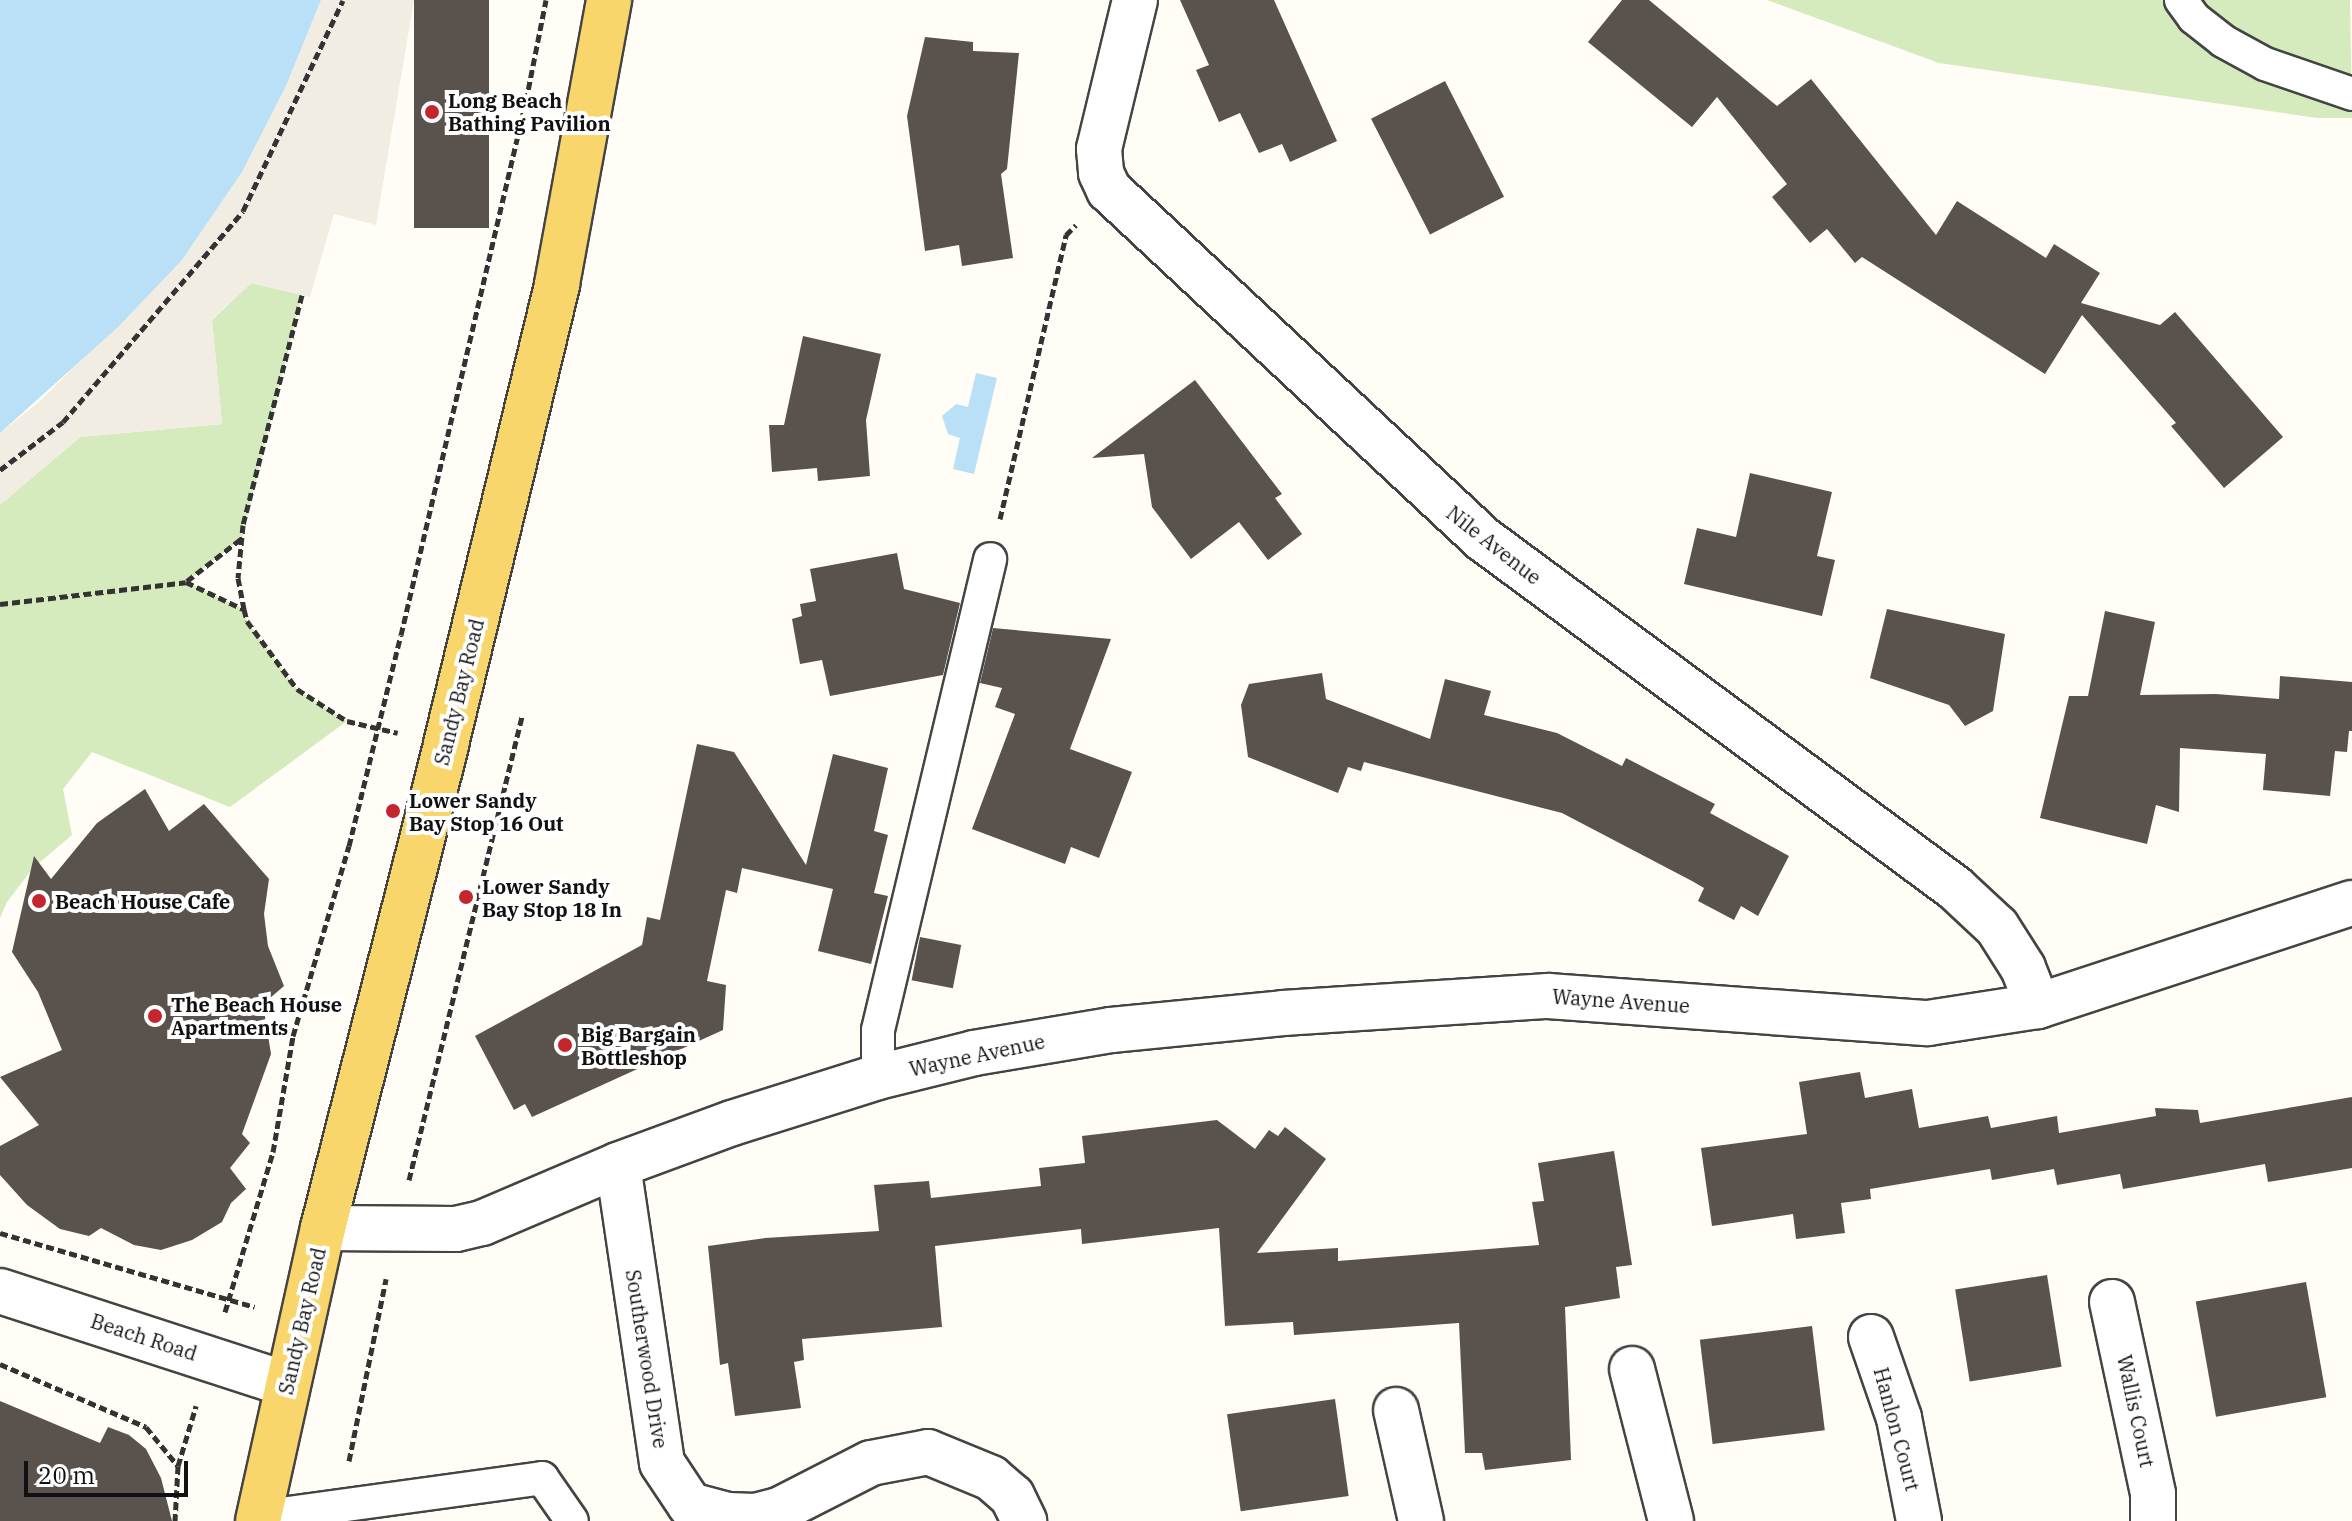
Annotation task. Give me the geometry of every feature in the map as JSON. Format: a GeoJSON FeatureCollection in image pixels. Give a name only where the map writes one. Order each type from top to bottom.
{"type":"FeatureCollection","features":[{"type":"Feature","properties":{"kind":"main road","name":"Sandy Bay Road"},"geometry":{"type":"LineString","coordinates":[[258,1519],[323,1228],[446,744],[557,284],[609,0]]}},
{"type":"Feature","properties":{"kind":"street"},"geometry":{"type":"LineString","coordinates":[[1109,190],[1101,173],[1099,149],[1135,0]]}},
{"type":"Feature","properties":{"kind":"street","name":"Nile Avenue"},"geometry":{"type":"LineString","coordinates":[[1109,190],[1483,539],[1955,888],[1997,927],[2023,968],[2038,1006]]}},
{"type":"Feature","properties":{"kind":"street","name":"Wayne Avenue"},"geometry":{"type":"LineString","coordinates":[[323,1228],[456,1229],[482,1223],[618,1165],[732,1123],[878,1077],[974,1053],[1111,1030],[1283,1013],[1548,996],[1928,1023],[2038,1006],[2352,903]]}},
{"type":"Feature","properties":{"kind":"street","name":"Southerwood Drive"},"geometry":{"type":"LineString","coordinates":[[618,1165],[662,1463],[690,1505],[728,1515],[755,1516],[779,1510],[871,1463],[928,1452],[991,1478],[1012,1496],[1024,1521]]}},
{"type":"Feature","properties":{"kind":"street","name":"Beach Road"},"geometry":{"type":"LineString","coordinates":[[0,1291],[287,1384]]}},
{"type":"Feature","properties":{"kind":"street","name":"Wallis Court"},"geometry":{"type":"LineString","coordinates":[[2112,1302],[2153,1494],[2153,1521]]}},
{"type":"Feature","properties":{"kind":"street","name":"Hanlon Court"},"geometry":{"type":"LineString","coordinates":[[1871,1337],[1899,1418],[1919,1521]]}},
{"type":"Feature","properties":{"kind":"street"},"geometry":{"type":"LineString","coordinates":[[1632,1369],[1671,1521]]}},
{"type":"Feature","properties":{"kind":"street"},"geometry":{"type":"LineString","coordinates":[[1396,1410],[1421,1521]]}},
{"type":"Feature","properties":{"kind":"lane"},"geometry":{"type":"LineString","coordinates":[[2181,0],[2194,18],[2265,64],[2352,94]]}},
{"type":"Feature","properties":{"kind":"lane","name":"Wayne Avenue"},"geometry":{"type":"LineString","coordinates":[[878,1077],[878,1030],[990,559]]}},
{"type":"Feature","properties":{"kind":"lane"},"geometry":{"type":"LineString","coordinates":[[258,1519],[542,1478],[572,1521]]}},
{"type":"Feature","properties":{"kind":"path"},"geometry":{"type":"LineString","coordinates":[[0,470],[63,422],[243,211],[343,0]]}},
{"type":"Feature","properties":{"kind":"path"},"geometry":{"type":"LineString","coordinates":[[175,1521],[178,1466],[273,1152],[293,1036],[349,846],[378,728],[526,101],[546,0]]}},
{"type":"Feature","properties":{"kind":"path"},"geometry":{"type":"LineString","coordinates":[[990,559],[1066,235],[1109,190]]}},
{"type":"Feature","properties":{"kind":"path"},"geometry":{"type":"LineString","coordinates":[[302,295],[242,538],[238,578],[247,621],[297,689],[347,721],[446,744]]}},
{"type":"Feature","properties":{"kind":"path"},"geometry":{"type":"LineString","coordinates":[[0,604],[186,582],[242,538]]}},
{"type":"Feature","properties":{"kind":"path"},"geometry":{"type":"LineString","coordinates":[[186,582],[244,609]]}},
{"type":"Feature","properties":{"kind":"path"},"geometry":{"type":"LineString","coordinates":[[340,1505],[397,1227],[522,715]]}},
{"type":"Feature","properties":{"kind":"path"},"geometry":{"type":"LineString","coordinates":[[0,1233],[301,1321]]}},
{"type":"Feature","properties":{"kind":"path"},"geometry":{"type":"LineString","coordinates":[[0,1364],[146,1427],[178,1466]]}},
{"type":"Feature","properties":{"kind":"green space"},"geometry":{"type":"Polygon","coordinates":[[[1767,0],[2350,0],[2352,118],[2317,118],[1939,63],[1767,0]]]}},
{"type":"Feature","properties":{"kind":"green space"},"geometry":{"type":"Polygon","coordinates":[[[251,283],[302,295],[242,538],[187,582],[244,609],[247,621],[297,689],[347,721],[230,807],[92,752],[63,789],[72,835],[33,868],[7,902],[0,918],[0,505],[80,437],[222,424],[212,320],[251,283]]]}},
{"type":"Feature","properties":{"kind":"shaded area"},"geometry":{"type":"Polygon","coordinates":[[[321,0],[414,0],[376,225],[334,214],[310,297],[251,283],[212,319],[222,424],[80,437],[0,505],[0,433],[40,401],[182,260],[242,172],[286,86],[321,0]]]}},
{"type":"Feature","properties":{"kind":"water"},"geometry":{"type":"Polygon","coordinates":[[[0,0],[321,0],[286,86],[242,172],[182,260],[117,328],[0,433],[0,0]]]}},
{"type":"Feature","properties":{"kind":"water"},"geometry":{"type":"Polygon","coordinates":[[[976,373],[997,378],[974,474],[953,469],[960,438],[948,434],[942,416],[956,404],[968,407],[976,373]]]}},
{"type":"Feature","properties":{"kind":"building","name":"Long Beach Bathing Pavilion"},"geometry":{"type":"Polygon","coordinates":[[[414,0],[489,0],[489,228],[414,228],[414,0]]]}},
{"type":"Feature","properties":{"kind":"building"},"geometry":{"type":"Polygon","coordinates":[[[1180,0],[1274,0],[1337,141],[1290,162],[1282,144],[1259,153],[1240,113],[1219,122],[1196,70],[1209,65],[1180,0]]]}},
{"type":"Feature","properties":{"kind":"building"},"geometry":{"type":"Polygon","coordinates":[[[1622,0],[1649,0],[1777,106],[1811,79],[1936,235],[1957,201],[2046,258],[2054,244],[2100,273],[2081,303],[2160,325],[2175,312],[2283,437],[2224,488],[2171,426],[2176,423],[2082,315],[2045,374],[1862,257],[1855,263],[1827,229],[1810,243],[1772,197],[1787,184],[1717,97],[1692,127],[1588,42],[1622,0]]]}},
{"type":"Feature","properties":{"kind":"building"},"geometry":{"type":"Polygon","coordinates":[[[925,37],[973,42],[973,51],[1019,53],[1007,169],[1001,174],[1013,258],[962,266],[959,245],[925,251],[907,116],[925,37]]]}},
{"type":"Feature","properties":{"kind":"building"},"geometry":{"type":"Polygon","coordinates":[[[1445,81],[1504,197],[1430,235],[1371,119],[1445,81]]]}},
{"type":"Feature","properties":{"kind":"building"},"geometry":{"type":"Polygon","coordinates":[[[803,336],[881,354],[866,420],[870,476],[818,481],[817,468],[772,472],[769,425],[784,425],[803,336]]]}},
{"type":"Feature","properties":{"kind":"building"},"geometry":{"type":"Polygon","coordinates":[[[1195,380],[1282,494],[1275,498],[1302,534],[1268,560],[1239,522],[1191,559],[1152,507],[1144,454],[1092,458],[1195,380]]]}},
{"type":"Feature","properties":{"kind":"building"},"geometry":{"type":"Polygon","coordinates":[[[1750,473],[1832,492],[1817,556],[1835,560],[1822,616],[1684,584],[1697,528],[1736,537],[1750,473]]]}},
{"type":"Feature","properties":{"kind":"building"},"geometry":{"type":"Polygon","coordinates":[[[897,553],[904,589],[960,603],[943,675],[830,696],[822,660],[800,664],[792,619],[802,616],[800,604],[816,601],[810,569],[897,553]]]}},
{"type":"Feature","properties":{"kind":"building"},"geometry":{"type":"Polygon","coordinates":[[[1887,609],[2005,634],[1993,711],[1965,726],[1949,705],[1870,678],[1887,609]]]}},
{"type":"Feature","properties":{"kind":"building"},"geometry":{"type":"Polygon","coordinates":[[[2105,611],[2155,622],[2140,695],[2216,694],[2279,699],[2280,676],[2352,682],[2352,731],[2349,731],[2347,752],[2335,751],[2330,796],[2263,790],[2266,754],[2180,748],[2179,812],[2156,805],[2147,844],[2040,818],[2069,696],[2088,696],[2105,611]]]}},
{"type":"Feature","properties":{"kind":"building"},"geometry":{"type":"Polygon","coordinates":[[[993,628],[1111,639],[1070,749],[1132,772],[1099,858],[1071,847],[1065,864],[972,829],[1015,714],[995,707],[1002,688],[980,683],[993,628]]]}},
{"type":"Feature","properties":{"kind":"building"},"geometry":{"type":"Polygon","coordinates":[[[1322,673],[1326,699],[1430,739],[1445,679],[1491,691],[1484,715],[1557,733],[1622,766],[1626,758],[1715,804],[1710,813],[1789,856],[1758,916],[1741,906],[1734,920],[1698,901],[1704,888],[1562,813],[1364,762],[1361,771],[1348,767],[1338,793],[1248,757],[1241,705],[1249,684],[1322,673]]]}},
{"type":"Feature","properties":{"kind":"building"},"geometry":{"type":"Polygon","coordinates":[[[697,744],[734,752],[806,865],[833,754],[888,768],[874,831],[888,835],[874,893],[888,896],[871,964],[818,951],[833,889],[742,868],[737,893],[726,890],[707,981],[726,985],[723,1030],[532,1117],[525,1104],[514,1110],[475,1036],[642,945],[647,917],[660,920],[697,744]]]}},
{"type":"Feature","properties":{"kind":"building","name":"The Beach House Apartments"},"geometry":{"type":"Polygon","coordinates":[[[145,789],[169,831],[204,804],[269,879],[264,914],[268,946],[284,986],[263,1004],[271,1054],[242,1134],[250,1143],[230,1168],[246,1189],[231,1203],[222,1222],[192,1240],[161,1250],[134,1245],[101,1228],[89,1236],[60,1229],[27,1205],[0,1175],[0,1146],[39,1125],[0,1077],[62,1050],[38,992],[12,952],[34,856],[51,879],[97,823],[145,789]]]}},
{"type":"Feature","properties":{"kind":"building"},"geometry":{"type":"Polygon","coordinates":[[[920,937],[961,945],[953,988],[912,980],[920,937]]]}},
{"type":"Feature","properties":{"kind":"building"},"geometry":{"type":"Polygon","coordinates":[[[1860,1072],[1865,1098],[1912,1089],[1919,1128],[1988,1116],[1991,1128],[2057,1116],[2059,1133],[2156,1116],[2155,1108],[2198,1110],[2200,1123],[2352,1097],[2352,1168],[2268,1182],[2265,1164],[2123,1189],[2120,1174],[2057,1185],[2054,1169],[1992,1180],[1990,1169],[1870,1189],[1871,1199],[1841,1203],[1845,1233],[1796,1239],[1793,1214],[1712,1226],[1701,1148],[1807,1134],[1799,1082],[1860,1072]]]}},
{"type":"Feature","properties":{"kind":"building"},"geometry":{"type":"Polygon","coordinates":[[[1217,1120],[1255,1149],[1269,1130],[1278,1136],[1285,1127],[1326,1159],[1257,1253],[1338,1248],[1338,1261],[1539,1245],[1532,1202],[1544,1201],[1538,1163],[1614,1151],[1632,1265],[1616,1267],[1620,1298],[1565,1307],[1571,1460],[1485,1470],[1482,1453],[1465,1453],[1459,1323],[1294,1335],[1293,1322],[1225,1326],[1219,1228],[1082,1244],[1081,1229],[935,1246],[942,1327],[802,1339],[804,1360],[794,1362],[801,1408],[735,1416],[728,1363],[720,1365],[708,1246],[765,1238],[879,1231],[874,1185],[929,1181],[931,1198],[1041,1186],[1039,1168],[1085,1163],[1082,1136],[1217,1120]]]}},
{"type":"Feature","properties":{"kind":"building"},"geometry":{"type":"Polygon","coordinates":[[[2047,1275],[2062,1367],[1970,1381],[1955,1290],[2047,1275]]]}},
{"type":"Feature","properties":{"kind":"building"},"geometry":{"type":"Polygon","coordinates":[[[2306,1282],[2326,1397],[2216,1417],[2196,1301],[2306,1282]]]}},
{"type":"Feature","properties":{"kind":"building"},"geometry":{"type":"Polygon","coordinates":[[[1812,1326],[1825,1430],[1713,1444],[1700,1340],[1812,1326]]]}},
{"type":"Feature","properties":{"kind":"building"},"geometry":{"type":"Polygon","coordinates":[[[1335,1399],[1349,1496],[1241,1511],[1227,1414],[1335,1399]]]}},
{"type":"Feature","properties":{"kind":"building"},"geometry":{"type":"Polygon","coordinates":[[[0,1401],[100,1443],[108,1427],[129,1435],[146,1449],[161,1478],[172,1521],[0,1521],[0,1401]]]}},
{"type":"Feature","properties":{"kind":"place","name":"Long Beach Bathing Pavilion"},"geometry":{"type":"Point","coordinates":[432,112]}},
{"type":"Feature","properties":{"kind":"place","name":"Lower Sandy Bay Stop 16 Out"},"geometry":{"type":"Point","coordinates":[393,811]}},
{"type":"Feature","properties":{"kind":"place","name":"Lower Sandy Bay Stop 18 In"},"geometry":{"type":"Point","coordinates":[466,897]}},
{"type":"Feature","properties":{"kind":"place","name":"Beach House Cafe"},"geometry":{"type":"Point","coordinates":[39,901]}},
{"type":"Feature","properties":{"kind":"place","name":"The Beach House Apartments"},"geometry":{"type":"Point","coordinates":[155,1016]}},
{"type":"Feature","properties":{"kind":"place","name":"Big Bargain Bottleshop"},"geometry":{"type":"Point","coordinates":[565,1045]}}]}
